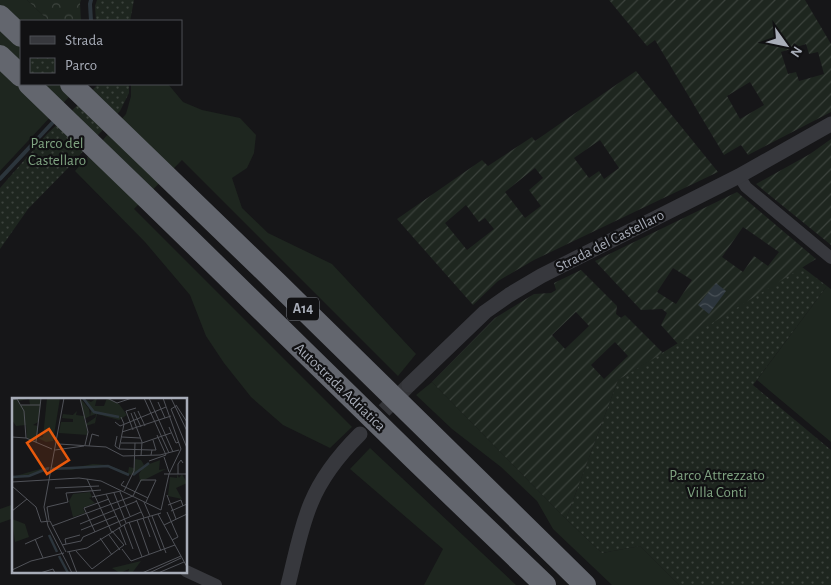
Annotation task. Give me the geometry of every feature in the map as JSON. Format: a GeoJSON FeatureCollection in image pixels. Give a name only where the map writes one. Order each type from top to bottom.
{"type":"FeatureCollection","features":[{"type":"Feature","properties":{"kind":"highway"},"geometry":{"type":"LineString","coordinates":[[0,16],[20,35]]}},
{"type":"Feature","properties":{"kind":"highway"},"geometry":{"type":"LineString","coordinates":[[0,56],[20,75]]}},
{"type":"Feature","properties":{"kind":"highway","name":"Autostrada Adriatica"},"geometry":{"type":"LineString","coordinates":[[30,85],[545,585]]}},
{"type":"Feature","properties":{"kind":"highway","name":"Autostrada Adriatica"},"geometry":{"type":"LineString","coordinates":[[72,85],[585,585]]}},
{"type":"Feature","properties":{"kind":"street","name":"Strada del Castellaro"},"geometry":{"type":"LineString","coordinates":[[409,385],[485,312],[509,295],[541,276],[739,176],[831,124]]}},
{"type":"Feature","properties":{"kind":"street"},"geometry":{"type":"LineString","coordinates":[[739,176],[746,187],[831,258]]}},
{"type":"Feature","properties":{"kind":"street"},"geometry":{"type":"LineString","coordinates":[[288,585],[303,523],[312,501],[332,466],[360,434]]}},
{"type":"Feature","properties":{"kind":"street"},"geometry":{"type":"LineString","coordinates":[[188,572],[216,585]]}},
{"type":"Feature","properties":{"kind":"green space"},"geometry":{"type":"Polygon","coordinates":[[[0,0],[27,0],[48,20],[20,20],[20,85],[80,85],[0,171],[0,0]]]}},
{"type":"Feature","properties":{"kind":"green space"},"geometry":{"type":"Polygon","coordinates":[[[27,0],[81,0],[81,20],[48,20],[27,0]]]}},
{"type":"Feature","properties":{"kind":"green space"},"geometry":{"type":"Polygon","coordinates":[[[97,0],[134,0],[130,20],[96,20],[95,6],[97,0]]]}},
{"type":"Feature","properties":{"kind":"green space"},"geometry":{"type":"Polygon","coordinates":[[[609,0],[805,0],[831,44],[831,112],[748,155],[741,145],[724,155],[655,40],[647,46],[609,0]],[[806,44],[781,52],[788,74],[796,72],[799,81],[824,74],[818,52],[809,54],[806,44]],[[750,82],[727,96],[740,119],[764,105],[750,82]]]}},
{"type":"Feature","properties":{"kind":"green space"},"geometry":{"type":"Polygon","coordinates":[[[636,71],[718,172],[534,260],[498,281],[473,305],[397,219],[482,160],[488,166],[532,137],[535,141],[636,71]],[[600,140],[574,158],[589,178],[599,171],[604,179],[619,168],[600,140]],[[535,168],[505,192],[525,218],[541,206],[529,190],[543,178],[535,168]],[[466,205],[445,223],[467,250],[494,229],[485,218],[479,222],[466,205]]]}},
{"type":"Feature","properties":{"kind":"green space","name":"Parco del Castellaro"},"geometry":{"type":"Polygon","coordinates":[[[97,85],[129,85],[129,93],[120,111],[28,209],[0,249],[0,188],[47,134],[97,85]]]}},
{"type":"Feature","properties":{"kind":"green space"},"geometry":{"type":"Polygon","coordinates":[[[131,85],[169,85],[183,102],[202,110],[240,118],[256,135],[254,153],[247,168],[232,178],[242,208],[268,233],[332,264],[416,354],[398,376],[182,160],[134,209],[352,427],[330,448],[283,425],[251,397],[224,363],[206,336],[190,295],[145,242],[75,171],[126,114],[131,96],[131,85]]]}},
{"type":"Feature","properties":{"kind":"green space"},"geometry":{"type":"Polygon","coordinates":[[[831,139],[831,245],[756,184],[810,154],[831,139]]]}},
{"type":"Feature","properties":{"kind":"green space"},"geometry":{"type":"Polygon","coordinates":[[[737,192],[816,259],[678,344],[661,325],[667,313],[662,309],[641,310],[595,261],[737,192]],[[743,227],[722,257],[743,272],[754,256],[768,266],[779,252],[743,227]],[[673,268],[657,292],[676,304],[692,280],[673,268]]]}},
{"type":"Feature","properties":{"kind":"green space","name":"Parco Attrezzato Villa Conti"},"geometry":{"type":"Polygon","coordinates":[[[802,267],[827,286],[753,385],[831,450],[831,585],[679,585],[640,546],[602,553],[566,519],[618,380],[802,267]]]}},
{"type":"Feature","properties":{"kind":"green space"},"geometry":{"type":"Polygon","coordinates":[[[581,270],[617,306],[616,314],[621,318],[625,315],[663,353],[618,380],[566,519],[432,382],[495,318],[534,294],[551,293],[556,290],[554,283],[581,270]],[[576,312],[552,335],[565,349],[589,326],[576,312]],[[615,342],[591,365],[604,379],[628,356],[615,342]]]}},
{"type":"Feature","properties":{"kind":"green space"},"geometry":{"type":"Polygon","coordinates":[[[827,286],[831,289],[831,442],[757,380],[827,286]]]}},
{"type":"Feature","properties":{"kind":"green space"},"geometry":{"type":"Polygon","coordinates":[[[432,382],[566,519],[602,553],[640,546],[679,585],[612,585],[553,529],[537,501],[501,467],[452,429],[416,395],[432,382]]]}},
{"type":"Feature","properties":{"kind":"green space"},"geometry":{"type":"Polygon","coordinates":[[[370,448],[516,585],[424,585],[443,549],[350,469],[370,448]]]}},
{"type":"Feature","properties":{"kind":"green space"},"geometry":{"type":"Polygon","coordinates":[[[12,505],[12,519],[0,523],[0,509],[12,505]]]}},
{"type":"Feature","properties":{"kind":"water"},"geometry":{"type":"Polygon","coordinates":[[[716,283],[726,291],[709,314],[698,305],[716,283]]]}},
{"type":"Feature","properties":{"kind":"waterway"},"geometry":{"type":"LineString","coordinates":[[91,0],[91,20]]}},
{"type":"Feature","properties":{"kind":"waterway"},"geometry":{"type":"LineString","coordinates":[[0,179],[56,119]]}},
{"type":"Feature","properties":{"kind":"tunnel"},"geometry":{"type":"LineString","coordinates":[[368,427],[409,385]]}}]}
